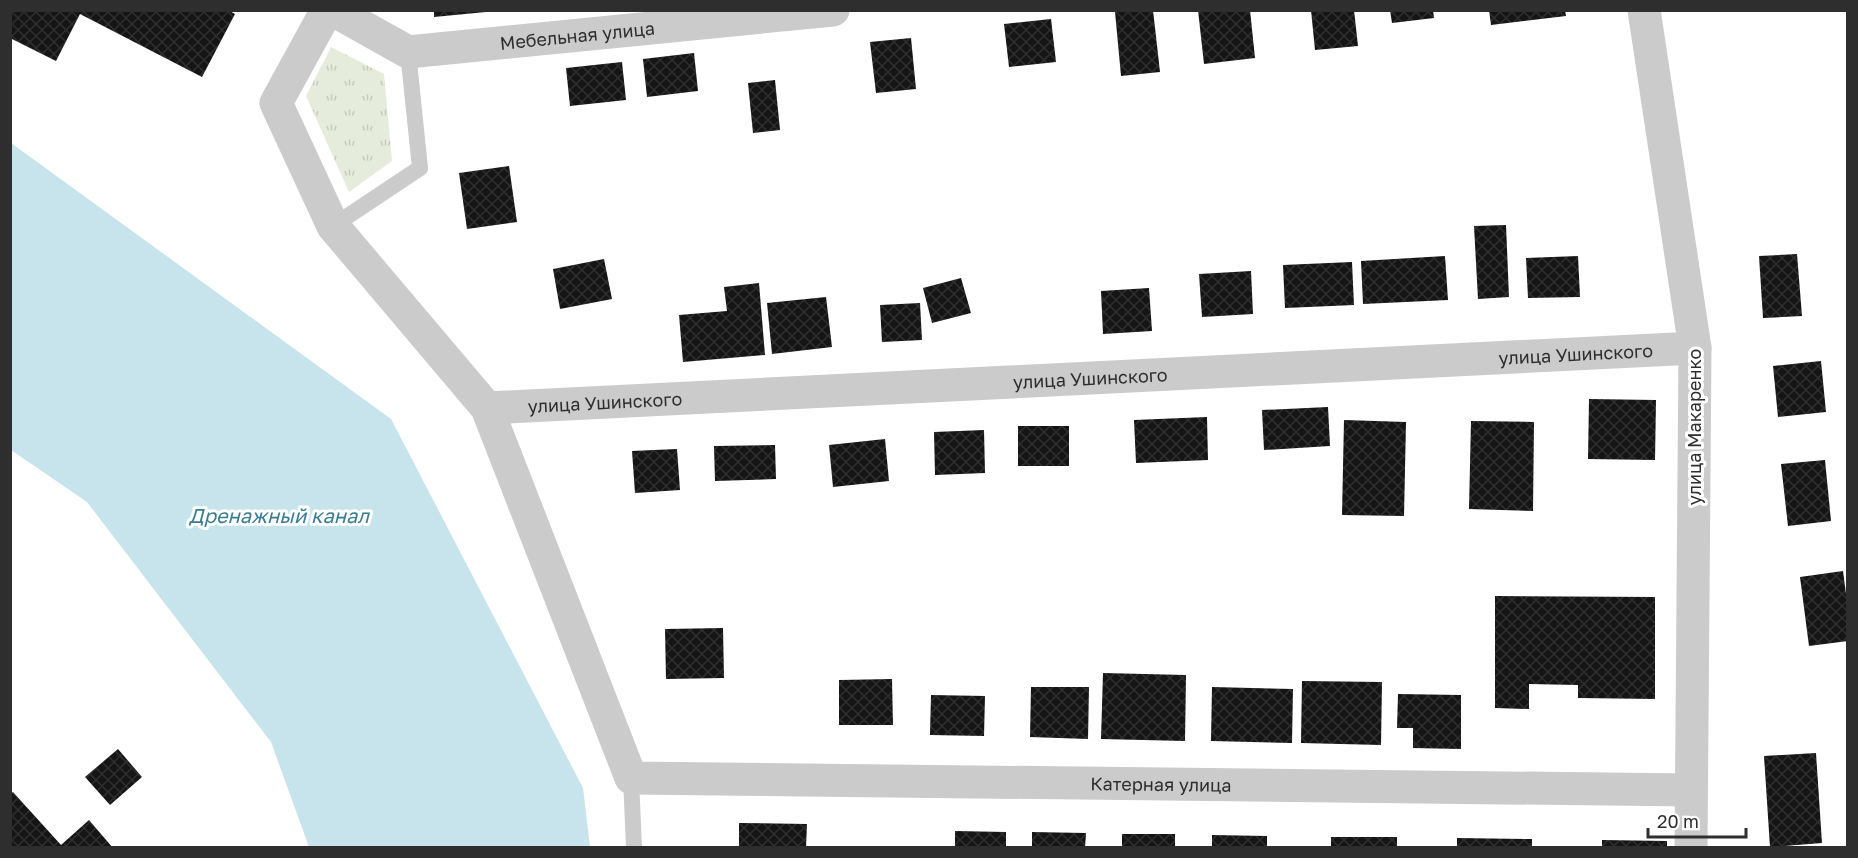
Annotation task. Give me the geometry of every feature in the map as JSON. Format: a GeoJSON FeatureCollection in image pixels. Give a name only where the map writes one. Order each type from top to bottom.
{"type":"FeatureCollection","features":[{"type":"Feature","properties":{"kind":"street"},"geometry":{"type":"LineString","coordinates":[[327,10],[276,103],[333,226],[487,408],[631,778]]}},
{"type":"Feature","properties":{"kind":"street"},"geometry":{"type":"LineString","coordinates":[[333,10],[408,52]]}},
{"type":"Feature","properties":{"kind":"street","name":"Мебельная улица"},"geometry":{"type":"LineString","coordinates":[[408,52],[833,10]]}},
{"type":"Feature","properties":{"kind":"street","name":"улица Макаренко"},"geometry":{"type":"LineString","coordinates":[[1644,10],[1695,348],[1691,848]]}},
{"type":"Feature","properties":{"kind":"street","name":"улица Ушинского"},"geometry":{"type":"LineString","coordinates":[[487,408],[1695,348]]}},
{"type":"Feature","properties":{"kind":"street","name":"Катерная улица"},"geometry":{"type":"LineString","coordinates":[[631,778],[1691,790]]}},
{"type":"Feature","properties":{"kind":"lane"},"geometry":{"type":"LineString","coordinates":[[333,226],[420,168],[408,52]]}},
{"type":"Feature","properties":{"kind":"lane"},"geometry":{"type":"LineString","coordinates":[[631,778],[634,848]]}},
{"type":"Feature","properties":{"kind":"green space"},"geometry":{"type":"Polygon","coordinates":[[[331,47],[384,74],[392,161],[349,192],[306,96],[331,47]]]}},
{"type":"Feature","properties":{"kind":"water","name":"Дренажный канал"},"geometry":{"type":"Polygon","coordinates":[[[11,143],[391,419],[583,788],[590,847],[309,847],[271,742],[87,502],[11,450],[11,143]]]}},
{"type":"Feature","properties":{"kind":"building"},"geometry":{"type":"Polygon","coordinates":[[[10,10],[228,10],[235,14],[202,77],[80,14],[56,61],[10,38],[10,10]]]}},
{"type":"Feature","properties":{"kind":"building"},"geometry":{"type":"Polygon","coordinates":[[[434,10],[486,10],[486,12],[434,17],[434,10]]]}},
{"type":"Feature","properties":{"kind":"building"},"geometry":{"type":"Polygon","coordinates":[[[1153,10],[1160,72],[1121,76],[1115,12],[1153,10]]]}},
{"type":"Feature","properties":{"kind":"building"},"geometry":{"type":"Polygon","coordinates":[[[1198,10],[1250,10],[1255,58],[1204,64],[1198,10]]]}},
{"type":"Feature","properties":{"kind":"building"},"geometry":{"type":"Polygon","coordinates":[[[1311,10],[1354,10],[1358,46],[1315,50],[1311,10]]]}},
{"type":"Feature","properties":{"kind":"building"},"geometry":{"type":"Polygon","coordinates":[[[1390,10],[1433,10],[1434,18],[1392,23],[1390,10]]]}},
{"type":"Feature","properties":{"kind":"building"},"geometry":{"type":"Polygon","coordinates":[[[1489,10],[1565,10],[1566,16],[1491,25],[1489,10]]]}},
{"type":"Feature","properties":{"kind":"building"},"geometry":{"type":"Polygon","coordinates":[[[1051,19],[1056,62],[1009,67],[1004,24],[1051,19]]]}},
{"type":"Feature","properties":{"kind":"building"},"geometry":{"type":"Polygon","coordinates":[[[911,38],[916,89],[876,93],[870,42],[911,38]]]}},
{"type":"Feature","properties":{"kind":"building"},"geometry":{"type":"Polygon","coordinates":[[[694,53],[698,91],[647,97],[643,59],[694,53]]]}},
{"type":"Feature","properties":{"kind":"building"},"geometry":{"type":"Polygon","coordinates":[[[622,62],[626,100],[570,106],[566,68],[622,62]]]}},
{"type":"Feature","properties":{"kind":"building"},"geometry":{"type":"Polygon","coordinates":[[[775,80],[780,130],[753,133],[748,83],[775,80]]]}},
{"type":"Feature","properties":{"kind":"building"},"geometry":{"type":"Polygon","coordinates":[[[509,166],[517,222],[467,229],[459,173],[509,166]]]}},
{"type":"Feature","properties":{"kind":"building"},"geometry":{"type":"Polygon","coordinates":[[[1506,225],[1509,297],[1478,299],[1474,226],[1506,225]]]}},
{"type":"Feature","properties":{"kind":"building"},"geometry":{"type":"Polygon","coordinates":[[[1797,254],[1802,316],[1763,318],[1759,256],[1797,254]]]}},
{"type":"Feature","properties":{"kind":"building"},"geometry":{"type":"Polygon","coordinates":[[[1445,256],[1448,300],[1363,304],[1361,261],[1445,256]]]}},
{"type":"Feature","properties":{"kind":"building"},"geometry":{"type":"Polygon","coordinates":[[[1578,256],[1580,297],[1528,298],[1526,258],[1578,256]]]}},
{"type":"Feature","properties":{"kind":"building"},"geometry":{"type":"Polygon","coordinates":[[[604,259],[612,299],[560,309],[553,269],[604,259]]]}},
{"type":"Feature","properties":{"kind":"building"},"geometry":{"type":"Polygon","coordinates":[[[1352,262],[1354,305],[1285,308],[1283,265],[1352,262]]]}},
{"type":"Feature","properties":{"kind":"building"},"geometry":{"type":"Polygon","coordinates":[[[1251,271],[1253,314],[1202,317],[1199,274],[1251,271]]]}},
{"type":"Feature","properties":{"kind":"building"},"geometry":{"type":"Polygon","coordinates":[[[961,278],[971,313],[932,323],[923,288],[961,278]]]}},
{"type":"Feature","properties":{"kind":"building"},"geometry":{"type":"Polygon","coordinates":[[[759,283],[765,355],[683,362],[679,315],[727,311],[724,287],[759,283]]]}},
{"type":"Feature","properties":{"kind":"building"},"geometry":{"type":"Polygon","coordinates":[[[1149,288],[1152,331],[1103,334],[1101,291],[1149,288]]]}},
{"type":"Feature","properties":{"kind":"building"},"geometry":{"type":"Polygon","coordinates":[[[826,297],[832,347],[772,354],[767,303],[826,297]]]}},
{"type":"Feature","properties":{"kind":"building"},"geometry":{"type":"Polygon","coordinates":[[[920,303],[922,340],[882,342],[880,305],[920,303]]]}},
{"type":"Feature","properties":{"kind":"building"},"geometry":{"type":"Polygon","coordinates":[[[1821,361],[1826,412],[1778,417],[1773,366],[1821,361]]]}},
{"type":"Feature","properties":{"kind":"building"},"geometry":{"type":"Polygon","coordinates":[[[1589,399],[1656,400],[1655,460],[1588,459],[1589,399]]]}},
{"type":"Feature","properties":{"kind":"building"},"geometry":{"type":"Polygon","coordinates":[[[1328,407],[1330,446],[1264,450],[1262,410],[1328,407]]]}},
{"type":"Feature","properties":{"kind":"building"},"geometry":{"type":"Polygon","coordinates":[[[1207,417],[1208,460],[1136,463],[1134,420],[1207,417]]]}},
{"type":"Feature","properties":{"kind":"building"},"geometry":{"type":"Polygon","coordinates":[[[1344,420],[1406,422],[1404,516],[1342,515],[1344,420]]]}},
{"type":"Feature","properties":{"kind":"building"},"geometry":{"type":"Polygon","coordinates":[[[1471,421],[1534,422],[1533,511],[1469,509],[1471,421]]]}},
{"type":"Feature","properties":{"kind":"building"},"geometry":{"type":"Polygon","coordinates":[[[1018,426],[1069,426],[1069,466],[1018,466],[1018,426]]]}},
{"type":"Feature","properties":{"kind":"building"},"geometry":{"type":"Polygon","coordinates":[[[984,430],[985,473],[935,475],[934,432],[984,430]]]}},
{"type":"Feature","properties":{"kind":"building"},"geometry":{"type":"Polygon","coordinates":[[[885,439],[889,481],[833,487],[829,445],[885,439]]]}},
{"type":"Feature","properties":{"kind":"building"},"geometry":{"type":"Polygon","coordinates":[[[775,445],[776,479],[715,481],[714,446],[775,445]]]}},
{"type":"Feature","properties":{"kind":"building"},"geometry":{"type":"Polygon","coordinates":[[[677,449],[680,490],[635,493],[632,451],[677,449]]]}},
{"type":"Feature","properties":{"kind":"building"},"geometry":{"type":"Polygon","coordinates":[[[1825,460],[1831,521],[1788,526],[1781,464],[1825,460]]]}},
{"type":"Feature","properties":{"kind":"building"},"geometry":{"type":"Polygon","coordinates":[[[1843,571],[1848,609],[1848,641],[1809,646],[1800,577],[1843,571]]]}},
{"type":"Feature","properties":{"kind":"building"},"geometry":{"type":"Polygon","coordinates":[[[1495,596],[1655,597],[1655,699],[1578,698],[1578,685],[1529,684],[1529,709],[1495,708],[1495,596]]]}},
{"type":"Feature","properties":{"kind":"building"},"geometry":{"type":"Polygon","coordinates":[[[723,628],[724,678],[666,679],[665,629],[723,628]]]}},
{"type":"Feature","properties":{"kind":"building"},"geometry":{"type":"Polygon","coordinates":[[[1103,673],[1186,675],[1185,741],[1101,739],[1103,673]]]}},
{"type":"Feature","properties":{"kind":"building"},"geometry":{"type":"Polygon","coordinates":[[[892,679],[893,725],[839,725],[839,680],[892,679]]]}},
{"type":"Feature","properties":{"kind":"building"},"geometry":{"type":"Polygon","coordinates":[[[1302,681],[1382,682],[1381,745],[1301,743],[1302,681]]]}},
{"type":"Feature","properties":{"kind":"building"},"geometry":{"type":"Polygon","coordinates":[[[1031,687],[1089,687],[1088,739],[1030,737],[1031,687]]]}},
{"type":"Feature","properties":{"kind":"building"},"geometry":{"type":"Polygon","coordinates":[[[1212,687],[1293,689],[1292,743],[1211,741],[1212,687]]]}},
{"type":"Feature","properties":{"kind":"building"},"geometry":{"type":"Polygon","coordinates":[[[1398,694],[1461,695],[1461,749],[1413,748],[1413,728],[1397,728],[1398,694]]]}},
{"type":"Feature","properties":{"kind":"building"},"geometry":{"type":"Polygon","coordinates":[[[931,695],[985,696],[984,736],[930,735],[931,695]]]}},
{"type":"Feature","properties":{"kind":"building"},"geometry":{"type":"Polygon","coordinates":[[[118,749],[142,777],[110,805],[85,777],[118,749]]]}},
{"type":"Feature","properties":{"kind":"building"},"geometry":{"type":"Polygon","coordinates":[[[1816,753],[1822,843],[1770,847],[1764,756],[1816,753]]]}},
{"type":"Feature","properties":{"kind":"building"},"geometry":{"type":"Polygon","coordinates":[[[13,792],[61,845],[89,820],[113,848],[10,848],[10,794],[13,792]]]}},
{"type":"Feature","properties":{"kind":"building"},"geometry":{"type":"Polygon","coordinates":[[[739,823],[807,824],[806,848],[739,848],[739,823]]]}},
{"type":"Feature","properties":{"kind":"building"},"geometry":{"type":"Polygon","coordinates":[[[955,831],[1006,832],[1006,848],[955,848],[955,831]]]}},
{"type":"Feature","properties":{"kind":"building"},"geometry":{"type":"Polygon","coordinates":[[[1032,832],[1086,833],[1085,848],[1032,848],[1032,832]]]}},
{"type":"Feature","properties":{"kind":"building"},"geometry":{"type":"Polygon","coordinates":[[[1122,834],[1175,834],[1175,848],[1122,848],[1122,834]]]}},
{"type":"Feature","properties":{"kind":"building"},"geometry":{"type":"Polygon","coordinates":[[[1212,835],[1267,836],[1267,848],[1212,848],[1212,835]]]}},
{"type":"Feature","properties":{"kind":"building"},"geometry":{"type":"Polygon","coordinates":[[[1331,837],[1397,837],[1397,848],[1331,848],[1331,837]]]}},
{"type":"Feature","properties":{"kind":"building"},"geometry":{"type":"Polygon","coordinates":[[[1457,838],[1532,839],[1532,848],[1457,848],[1457,838]]]}},
{"type":"Feature","properties":{"kind":"building"},"geometry":{"type":"Polygon","coordinates":[[[1602,840],[1667,841],[1667,848],[1602,848],[1602,840]]]}}]}
